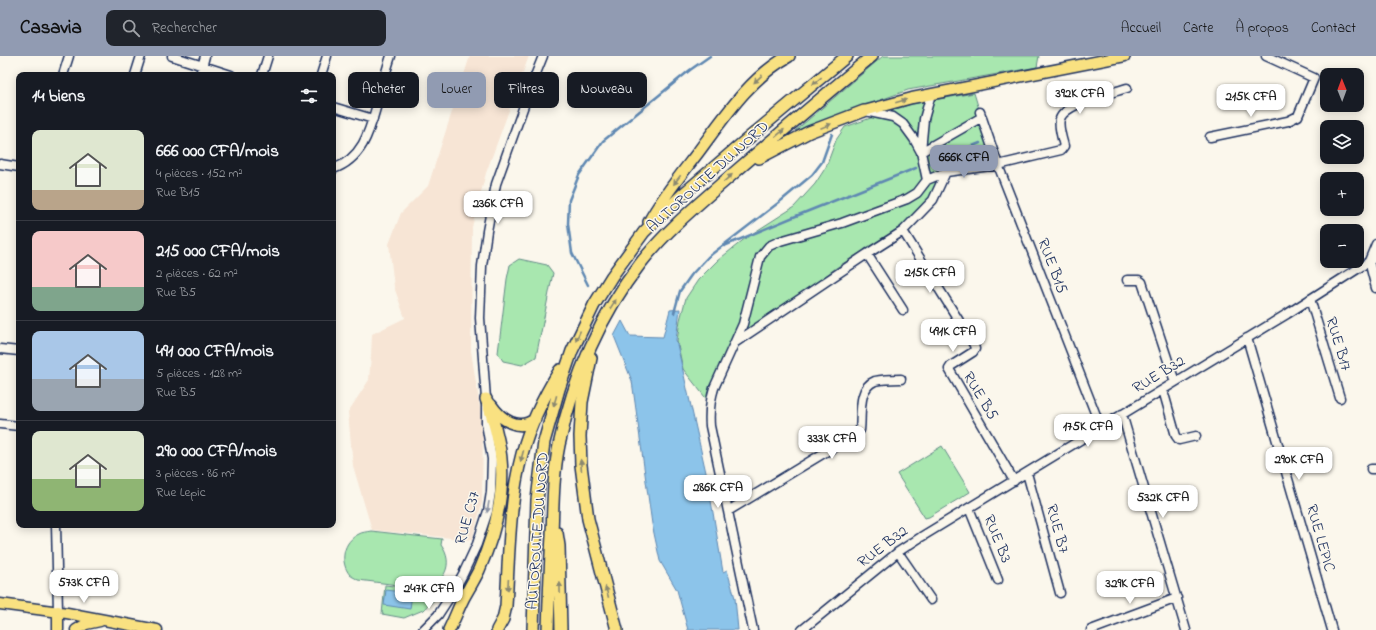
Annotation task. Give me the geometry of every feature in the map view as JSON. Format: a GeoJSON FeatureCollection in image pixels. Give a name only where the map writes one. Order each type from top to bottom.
{"type":"FeatureCollection","features":[{"type":"Feature","properties":{"kind":"highway"},"geometry":{"type":"LineString","coordinates":[[644,232],[658,205],[743,94],[762,75],[789,56]]}},
{"type":"Feature","properties":{"kind":"highway","name":"AUTOROUTE DU NORD"},"geometry":{"type":"LineString","coordinates":[[533,628],[537,500],[544,442],[572,351],[594,304],[644,232],[682,195],[847,56]]}},
{"type":"Feature","properties":{"kind":"highway","name":"AUTOROUTE DU NORD"},"geometry":{"type":"LineString","coordinates":[[548,628],[553,499],[555,471],[559,447],[565,419],[581,371],[606,315],[625,286],[656,245],[740,167],[872,56]]}},
{"type":"Feature","properties":{"kind":"highway"},"geometry":{"type":"LineString","coordinates":[[740,167],[809,132],[864,111]]}},
{"type":"Feature","properties":{"kind":"highway"},"geometry":{"type":"LineString","coordinates":[[595,338],[582,402],[580,465],[588,519],[617,630]]}},
{"type":"Feature","properties":{"kind":"highway"},"geometry":{"type":"LineString","coordinates":[[497,630],[503,619],[506,606],[513,505],[518,471],[526,441],[550,386],[572,351]]}},
{"type":"Feature","properties":{"kind":"highway"},"geometry":{"type":"LineString","coordinates":[[486,399],[499,415],[514,424],[529,424],[535,419]]}},
{"type":"Feature","properties":{"kind":"highway"},"geometry":{"type":"LineString","coordinates":[[449,630],[478,570],[493,533],[498,511],[502,473],[499,442],[495,424],[486,399]]}},
{"type":"Feature","properties":{"kind":"highway"},"geometry":{"type":"LineString","coordinates":[[553,499],[559,546],[561,628]]}},
{"type":"Feature","properties":{"kind":"main road"},"geometry":{"type":"LineString","coordinates":[[864,111],[912,98],[1125,56]]}},
{"type":"Feature","properties":{"kind":"main road"},"geometry":{"type":"LineString","coordinates":[[0,604],[58,611],[157,630]]}},
{"type":"Feature","properties":{"kind":"main road"},"geometry":{"type":"LineString","coordinates":[[58,611],[58,630]]}},
{"type":"Feature","properties":{"kind":"main road"},"geometry":{"type":"LineString","coordinates":[[76,630],[86,624],[106,620]]}},
{"type":"Feature","properties":{"kind":"street"},"geometry":{"type":"LineString","coordinates":[[64,72],[69,56]]}},
{"type":"Feature","properties":{"kind":"street"},"geometry":{"type":"LineString","coordinates":[[136,72],[141,56]]}},
{"type":"Feature","properties":{"kind":"street"},"geometry":{"type":"LineString","coordinates":[[172,56],[222,72]]}},
{"type":"Feature","properties":{"kind":"street"},"geometry":{"type":"LineString","coordinates":[[201,72],[205,56]]}},
{"type":"Feature","properties":{"kind":"street"},"geometry":{"type":"LineString","coordinates":[[263,72],[268,56]]}},
{"type":"Feature","properties":{"kind":"street"},"geometry":{"type":"LineString","coordinates":[[322,72],[327,56]]}},
{"type":"Feature","properties":{"kind":"street"},"geometry":{"type":"LineString","coordinates":[[336,166],[350,159],[367,137],[391,56]]}},
{"type":"Feature","properties":{"kind":"street","name":"RUE C37"},"geometry":{"type":"LineString","coordinates":[[423,630],[438,616],[463,574],[477,544],[488,511],[491,492],[492,459],[486,423],[486,399],[480,318],[482,266],[496,184],[543,56]]}},
{"type":"Feature","properties":{"kind":"street"},"geometry":{"type":"LineString","coordinates":[[1210,137],[1288,121],[1298,116],[1314,78],[1266,56]]}},
{"type":"Feature","properties":{"kind":"street"},"geometry":{"type":"LineString","coordinates":[[753,630],[710,426],[709,413],[714,388],[735,343],[748,307],[760,256],[769,246],[780,241],[842,223],[907,199],[917,193],[927,180],[946,172],[998,165],[1064,148],[1059,120],[1068,109],[1085,101],[1127,88]]}},
{"type":"Feature","properties":{"kind":"street"},"geometry":{"type":"LineString","coordinates":[[920,152],[924,119],[931,94]]}},
{"type":"Feature","properties":{"kind":"street"},"geometry":{"type":"LineString","coordinates":[[336,108],[373,119]]}},
{"type":"Feature","properties":{"kind":"street"},"geometry":{"type":"LineString","coordinates":[[864,111],[893,117],[903,124],[914,139],[920,152],[927,180]]}},
{"type":"Feature","properties":{"kind":"street","name":"RUE B15"},"geometry":{"type":"LineString","coordinates":[[920,152],[981,114],[998,165],[1101,428]]}},
{"type":"Feature","properties":{"kind":"street"},"geometry":{"type":"LineString","coordinates":[[0,164],[16,167]]}},
{"type":"Feature","properties":{"kind":"street"},"geometry":{"type":"LineString","coordinates":[[735,343],[867,254],[904,232],[933,200],[946,172]]}},
{"type":"Feature","properties":{"kind":"street","name":"RUE B5"},"geometry":{"type":"LineString","coordinates":[[904,232],[974,345],[975,349],[973,352],[951,366],[949,369],[1014,480]]}},
{"type":"Feature","properties":{"kind":"street"},"geometry":{"type":"LineString","coordinates":[[1376,244],[1373,259],[1376,288]]}},
{"type":"Feature","properties":{"kind":"street"},"geometry":{"type":"LineString","coordinates":[[867,254],[903,310]]}},
{"type":"Feature","properties":{"kind":"street","name":"RUE B32"},"geometry":{"type":"LineString","coordinates":[[802,630],[898,552],[921,536],[1101,428],[1373,259]]}},
{"type":"Feature","properties":{"kind":"street"},"geometry":{"type":"LineString","coordinates":[[1127,280],[1139,280],[1142,282],[1175,382]]}},
{"type":"Feature","properties":{"kind":"street","name":"RUE B17"},"geometry":{"type":"LineString","coordinates":[[1310,299],[1340,398]]}},
{"type":"Feature","properties":{"kind":"street","name":"RUE LEPIC"},"geometry":{"type":"LineString","coordinates":[[1247,338],[1332,630]]}},
{"type":"Feature","properties":{"kind":"street"},"geometry":{"type":"LineString","coordinates":[[0,349],[16,351]]}},
{"type":"Feature","properties":{"kind":"street"},"geometry":{"type":"LineString","coordinates":[[728,511],[857,433],[860,430],[862,400],[865,390],[870,384],[877,381],[901,379]]}},
{"type":"Feature","properties":{"kind":"street"},"geometry":{"type":"LineString","coordinates":[[1163,390],[1178,440],[1196,436]]}},
{"type":"Feature","properties":{"kind":"street"},"geometry":{"type":"LineString","coordinates":[[1122,414],[1186,630]]}},
{"type":"Feature","properties":{"kind":"street"},"geometry":{"type":"LineString","coordinates":[[0,424],[16,426]]}},
{"type":"Feature","properties":{"kind":"street","name":"RUE B7"},"geometry":{"type":"LineString","coordinates":[[1027,472],[1060,593]]}},
{"type":"Feature","properties":{"kind":"street","name":"RUE B3"},"geometry":{"type":"LineString","coordinates":[[969,508],[998,580]]}},
{"type":"Feature","properties":{"kind":"street"},"geometry":{"type":"LineString","coordinates":[[56,528],[58,611]]}},
{"type":"Feature","properties":{"kind":"street"},"geometry":{"type":"LineString","coordinates":[[898,552],[931,600]]}},
{"type":"Feature","properties":{"kind":"street"},"geometry":{"type":"LineString","coordinates":[[1091,630],[1177,598]]}},
{"type":"Feature","properties":{"kind":"shaded area"},"geometry":{"type":"Polygon","coordinates":[[[470,56],[529,56],[523,72],[494,72],[494,108],[510,108],[486,173],[472,227],[471,351],[483,427],[482,503],[472,540],[372,530],[353,466],[348,412],[369,380],[372,334],[405,318],[394,287],[389,244],[401,213],[428,186],[453,108],[486,108],[486,72],[465,72],[470,56]]]}},
{"type":"Feature","properties":{"kind":"green space"},"geometry":{"type":"Polygon","coordinates":[[[883,56],[1039,56],[1037,67],[908,90],[795,131],[883,56]]]}},
{"type":"Feature","properties":{"kind":"green space"},"geometry":{"type":"Polygon","coordinates":[[[974,93],[994,158],[948,170],[932,197],[905,224],[836,268],[739,341],[712,406],[683,369],[677,341],[680,320],[686,298],[698,280],[717,261],[747,237],[794,207],[815,184],[826,167],[836,140],[845,127],[911,104],[974,93]]]}},
{"type":"Feature","properties":{"kind":"green space"},"geometry":{"type":"Polygon","coordinates":[[[519,259],[547,265],[553,273],[536,357],[522,365],[503,361],[498,353],[510,265],[519,259]]]}},
{"type":"Feature","properties":{"kind":"green space"},"geometry":{"type":"Polygon","coordinates":[[[942,446],[970,492],[925,518],[897,474],[942,446]]]}},
{"type":"Feature","properties":{"kind":"green space"},"geometry":{"type":"Polygon","coordinates":[[[371,531],[442,539],[441,545],[447,559],[447,566],[442,578],[430,586],[423,588],[358,580],[350,575],[344,558],[346,547],[354,537],[371,531]]]}},
{"type":"Feature","properties":{"kind":"green space"},"geometry":{"type":"Polygon","coordinates":[[[385,585],[443,592],[423,610],[404,618],[382,614],[385,585]]]}},
{"type":"Feature","properties":{"kind":"water"},"geometry":{"type":"Polygon","coordinates":[[[680,309],[676,340],[707,477],[723,572],[727,570],[735,598],[738,630],[688,630],[677,590],[660,561],[652,524],[632,381],[614,336],[622,321],[630,336],[663,337],[670,310],[680,309]]]}},
{"type":"Feature","properties":{"kind":"water"},"geometry":{"type":"Polygon","coordinates":[[[386,590],[412,593],[410,609],[384,605],[386,590]]]}},
{"type":"Feature","properties":{"kind":"waterway"},"geometry":{"type":"LineString","coordinates":[[588,285],[572,253],[568,224],[569,200],[579,175],[603,141],[690,70],[710,56]]}},
{"type":"Feature","properties":{"kind":"waterway"},"geometry":{"type":"LineString","coordinates":[[674,313],[680,291],[692,274],[708,257],[812,175],[822,162],[832,134]]}},
{"type":"Feature","properties":{"kind":"waterway"},"geometry":{"type":"LineString","coordinates":[[928,164],[980,143]]}},
{"type":"Feature","properties":{"kind":"waterway"},"geometry":{"type":"LineString","coordinates":[[724,246],[916,168]]}}]}
